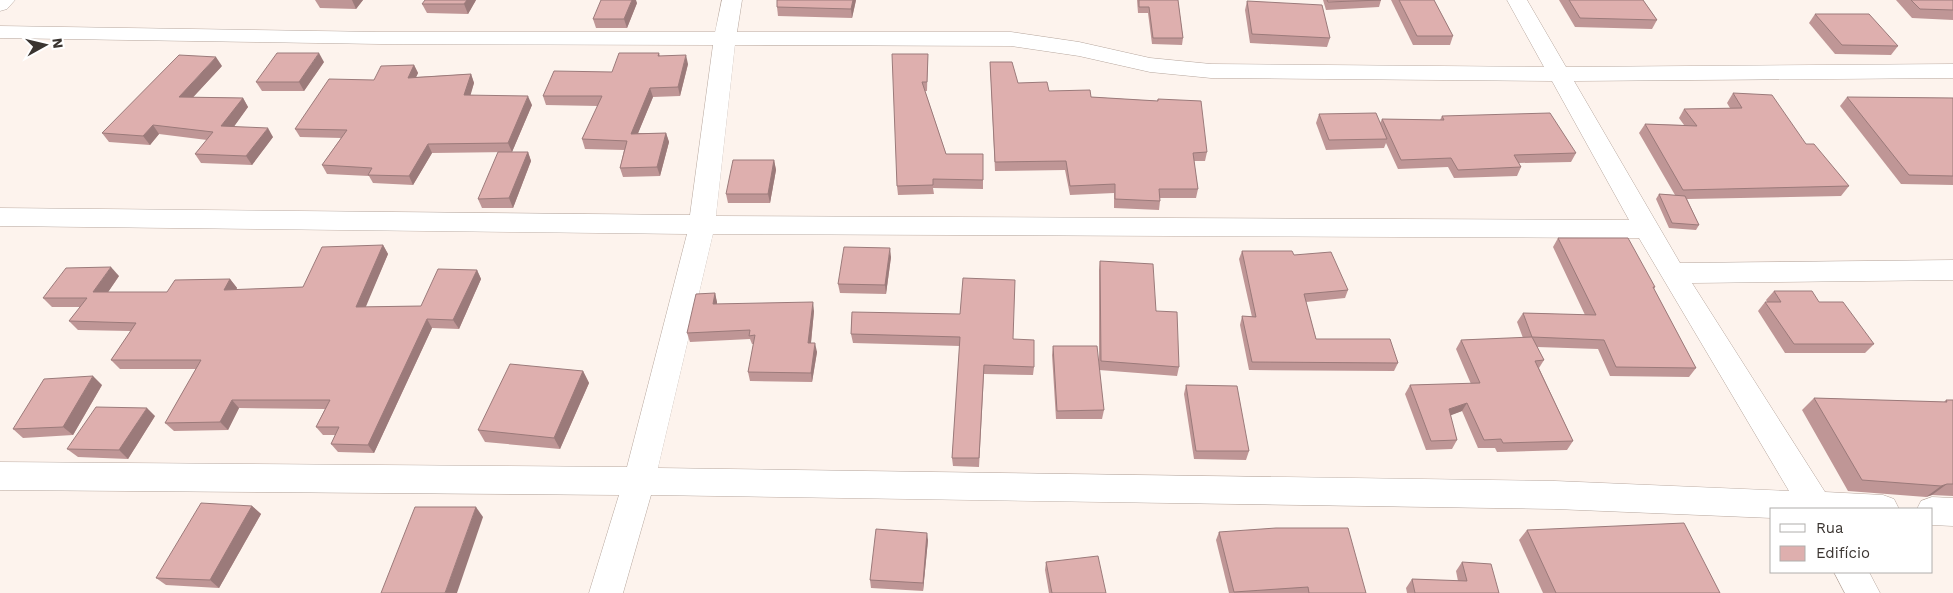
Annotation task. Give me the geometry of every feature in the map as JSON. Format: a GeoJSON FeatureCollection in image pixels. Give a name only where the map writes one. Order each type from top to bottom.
{"type":"FeatureCollection","features":[{"type":"Feature","properties":{"kind":"street"},"geometry":{"type":"LineString","coordinates":[[0,5],[5,0]]}},
{"type":"Feature","properties":{"kind":"street"},"geometry":{"type":"LineString","coordinates":[[606,593],[638,481],[702,224],[725,39],[732,0]]}},
{"type":"Feature","properties":{"kind":"street"},"geometry":{"type":"LineString","coordinates":[[1517,0],[1646,229],[1817,508]]}},
{"type":"Feature","properties":{"kind":"street"},"geometry":{"type":"LineString","coordinates":[[0,32],[380,38],[1011,39],[1079,49],[1150,65],[1211,71],[1559,74],[1953,71]]}},
{"type":"Feature","properties":{"kind":"street"},"geometry":{"type":"LineString","coordinates":[[0,217],[702,224],[1646,229]]}},
{"type":"Feature","properties":{"kind":"street"},"geometry":{"type":"LineString","coordinates":[[1672,273],[1953,270]]}},
{"type":"Feature","properties":{"kind":"street"},"geometry":{"type":"LineString","coordinates":[[0,476],[638,481],[1545,495],[1817,508]]}},
{"type":"Feature","properties":{"kind":"street"},"geometry":{"type":"LineString","coordinates":[[1933,511],[1953,512]]}},
{"type":"Feature","properties":{"kind":"street"},"geometry":{"type":"LineString","coordinates":[[1852,573],[1862,593]]}},
{"type":"Feature","properties":{"kind":"building"},"geometry":{"type":"Polygon","coordinates":[[[425,0],[467,0],[464,4],[422,4],[425,0]]]}},
{"type":"Feature","properties":{"kind":"building"},"geometry":{"type":"Polygon","coordinates":[[[601,0],[632,0],[624,19],[593,19],[601,0]]]}},
{"type":"Feature","properties":{"kind":"building"},"geometry":{"type":"Polygon","coordinates":[[[777,0],[853,0],[851,9],[777,7],[777,0]]]}},
{"type":"Feature","properties":{"kind":"building"},"geometry":{"type":"Polygon","coordinates":[[[1139,0],[1178,0],[1183,38],[1153,38],[1149,7],[1139,7],[1139,0]]]}},
{"type":"Feature","properties":{"kind":"building"},"geometry":{"type":"Polygon","coordinates":[[[1327,0],[1381,0],[1328,2],[1327,0]]]}},
{"type":"Feature","properties":{"kind":"building"},"geometry":{"type":"Polygon","coordinates":[[[1399,0],[1434,0],[1453,36],[1417,36],[1399,0]]]}},
{"type":"Feature","properties":{"kind":"building"},"geometry":{"type":"Polygon","coordinates":[[[1569,0],[1643,0],[1657,20],[1580,18],[1569,0]]]}},
{"type":"Feature","properties":{"kind":"building"},"geometry":{"type":"Polygon","coordinates":[[[1911,0],[1953,0],[1953,10],[1920,9],[1911,0]]]}},
{"type":"Feature","properties":{"kind":"building"},"geometry":{"type":"Polygon","coordinates":[[[1247,1],[1322,5],[1330,38],[1252,34],[1247,1]]]}},
{"type":"Feature","properties":{"kind":"building"},"geometry":{"type":"Polygon","coordinates":[[[1815,14],[1869,14],[1898,46],[1842,45],[1815,14]]]}},
{"type":"Feature","properties":{"kind":"building"},"geometry":{"type":"Polygon","coordinates":[[[277,53],[319,53],[299,82],[256,82],[277,53]]]}},
{"type":"Feature","properties":{"kind":"building"},"geometry":{"type":"Polygon","coordinates":[[[619,53],[659,53],[658,56],[686,55],[678,87],[650,88],[631,134],[666,133],[657,167],[620,168],[627,141],[582,139],[602,96],[543,96],[554,71],[612,72],[619,53]]]}},
{"type":"Feature","properties":{"kind":"building"},"geometry":{"type":"Polygon","coordinates":[[[892,54],[928,54],[927,82],[922,82],[946,154],[983,154],[983,180],[933,179],[933,185],[897,186],[892,54]]]}},
{"type":"Feature","properties":{"kind":"building"},"geometry":{"type":"Polygon","coordinates":[[[179,55],[216,57],[179,97],[243,98],[221,126],[268,128],[246,156],[195,154],[213,132],[153,125],[143,136],[102,133],[179,55]]]}},
{"type":"Feature","properties":{"kind":"building"},"geometry":{"type":"Polygon","coordinates":[[[990,62],[1012,62],[1018,83],[1047,82],[1049,91],[1090,90],[1091,97],[1158,101],[1158,99],[1201,101],[1207,152],[1193,153],[1198,189],[1159,189],[1160,201],[1115,199],[1115,184],[1070,186],[1066,161],[995,162],[990,62]]]}},
{"type":"Feature","properties":{"kind":"building"},"geometry":{"type":"Polygon","coordinates":[[[414,65],[408,78],[471,74],[464,95],[528,96],[508,143],[428,144],[409,176],[368,175],[372,168],[322,165],[347,130],[295,129],[329,79],[374,80],[381,66],[414,65]]]}},
{"type":"Feature","properties":{"kind":"building"},"geometry":{"type":"Polygon","coordinates":[[[1733,93],[1772,95],[1806,144],[1814,144],[1849,186],[1683,190],[1645,124],[1697,126],[1684,109],[1742,108],[1733,93]]]}},
{"type":"Feature","properties":{"kind":"building"},"geometry":{"type":"Polygon","coordinates":[[[1847,97],[1953,98],[1953,176],[1909,175],[1847,97]]]}},
{"type":"Feature","properties":{"kind":"building"},"geometry":{"type":"Polygon","coordinates":[[[1376,113],[1387,139],[1329,140],[1319,114],[1376,113]]]}},
{"type":"Feature","properties":{"kind":"building"},"geometry":{"type":"Polygon","coordinates":[[[1550,113],[1576,153],[1514,155],[1521,167],[1458,170],[1451,158],[1401,160],[1382,119],[1444,120],[1442,116],[1550,113]]]}},
{"type":"Feature","properties":{"kind":"building"},"geometry":{"type":"Polygon","coordinates":[[[498,152],[528,152],[509,198],[478,199],[498,152]]]}},
{"type":"Feature","properties":{"kind":"building"},"geometry":{"type":"Polygon","coordinates":[[[733,160],[774,160],[768,194],[726,194],[733,160]]]}},
{"type":"Feature","properties":{"kind":"building"},"geometry":{"type":"Polygon","coordinates":[[[1659,194],[1685,196],[1699,225],[1672,223],[1659,194]]]}},
{"type":"Feature","properties":{"kind":"building"},"geometry":{"type":"Polygon","coordinates":[[[1558,238],[1628,238],[1696,368],[1616,367],[1604,340],[1532,337],[1523,313],[1596,315],[1558,238]]]}},
{"type":"Feature","properties":{"kind":"building"},"geometry":{"type":"Polygon","coordinates":[[[383,245],[356,307],[421,306],[438,269],[477,270],[453,320],[427,319],[368,445],[331,444],[339,427],[316,427],[330,400],[232,400],[220,422],[165,423],[201,360],[111,360],[136,323],[69,321],[87,298],[43,298],[66,268],[111,267],[93,292],[167,292],[175,280],[230,279],[224,290],[303,287],[322,247],[383,245]]]}},
{"type":"Feature","properties":{"kind":"building"},"geometry":{"type":"Polygon","coordinates":[[[844,247],[890,248],[885,285],[838,284],[844,247]]]}},
{"type":"Feature","properties":{"kind":"building"},"geometry":{"type":"Polygon","coordinates":[[[1242,251],[1292,251],[1294,255],[1331,252],[1348,290],[1304,294],[1316,339],[1390,339],[1398,363],[1252,362],[1242,316],[1256,317],[1242,251]]]}},
{"type":"Feature","properties":{"kind":"building"},"geometry":{"type":"Polygon","coordinates":[[[1100,261],[1153,264],[1156,311],[1177,312],[1179,367],[1101,361],[1100,261]]]}},
{"type":"Feature","properties":{"kind":"building"},"geometry":{"type":"Polygon","coordinates":[[[963,278],[1015,280],[1013,339],[1034,340],[1034,367],[984,365],[979,458],[952,458],[960,337],[851,334],[852,312],[960,314],[963,278]]]}},
{"type":"Feature","properties":{"kind":"building"},"geometry":{"type":"Polygon","coordinates":[[[1774,291],[1812,291],[1819,302],[1843,302],[1874,344],[1794,344],[1765,302],[1781,302],[1774,291]]]}},
{"type":"Feature","properties":{"kind":"building"},"geometry":{"type":"Polygon","coordinates":[[[715,293],[713,304],[813,302],[808,343],[815,343],[811,373],[748,372],[755,335],[749,336],[750,330],[687,333],[696,294],[715,293]]]}},
{"type":"Feature","properties":{"kind":"building"},"geometry":{"type":"Polygon","coordinates":[[[1532,337],[1544,360],[1535,361],[1573,441],[1503,443],[1501,439],[1484,440],[1467,403],[1449,409],[1457,440],[1431,441],[1410,385],[1480,383],[1461,340],[1532,337]]]}},
{"type":"Feature","properties":{"kind":"building"},"geometry":{"type":"Polygon","coordinates":[[[1053,346],[1097,346],[1104,410],[1057,411],[1053,346]]]}},
{"type":"Feature","properties":{"kind":"building"},"geometry":{"type":"Polygon","coordinates":[[[510,364],[583,371],[554,438],[478,430],[510,364]]]}},
{"type":"Feature","properties":{"kind":"building"},"geometry":{"type":"Polygon","coordinates":[[[93,376],[63,427],[13,429],[44,379],[93,376]]]}},
{"type":"Feature","properties":{"kind":"building"},"geometry":{"type":"Polygon","coordinates":[[[1186,385],[1237,386],[1249,451],[1196,451],[1186,385]]]}},
{"type":"Feature","properties":{"kind":"building"},"geometry":{"type":"Polygon","coordinates":[[[1814,398],[1947,402],[1946,400],[1953,400],[1953,484],[1941,486],[1862,480],[1814,398]]]}},
{"type":"Feature","properties":{"kind":"building"},"geometry":{"type":"Polygon","coordinates":[[[96,407],[147,408],[119,450],[67,449],[96,407]]]}},
{"type":"Feature","properties":{"kind":"building"},"geometry":{"type":"Polygon","coordinates":[[[201,503],[252,506],[210,580],[156,578],[201,503]]]}},
{"type":"Feature","properties":{"kind":"building"},"geometry":{"type":"Polygon","coordinates":[[[415,507],[476,507],[445,593],[381,593],[415,507]]]}},
{"type":"Feature","properties":{"kind":"building"},"geometry":{"type":"Polygon","coordinates":[[[1684,523],[1720,593],[1556,593],[1527,530],[1684,523]]]}},
{"type":"Feature","properties":{"kind":"building"},"geometry":{"type":"Polygon","coordinates":[[[1276,528],[1348,528],[1366,593],[1309,593],[1308,587],[1234,592],[1219,532],[1276,528]]]}},
{"type":"Feature","properties":{"kind":"building"},"geometry":{"type":"Polygon","coordinates":[[[876,529],[927,533],[923,583],[870,580],[876,529]]]}},
{"type":"Feature","properties":{"kind":"building"},"geometry":{"type":"Polygon","coordinates":[[[1098,556],[1106,593],[1052,593],[1046,562],[1098,556]]]}},
{"type":"Feature","properties":{"kind":"building"},"geometry":{"type":"Polygon","coordinates":[[[1462,562],[1491,564],[1499,593],[1415,593],[1412,579],[1467,581],[1462,562]]]}}]}
